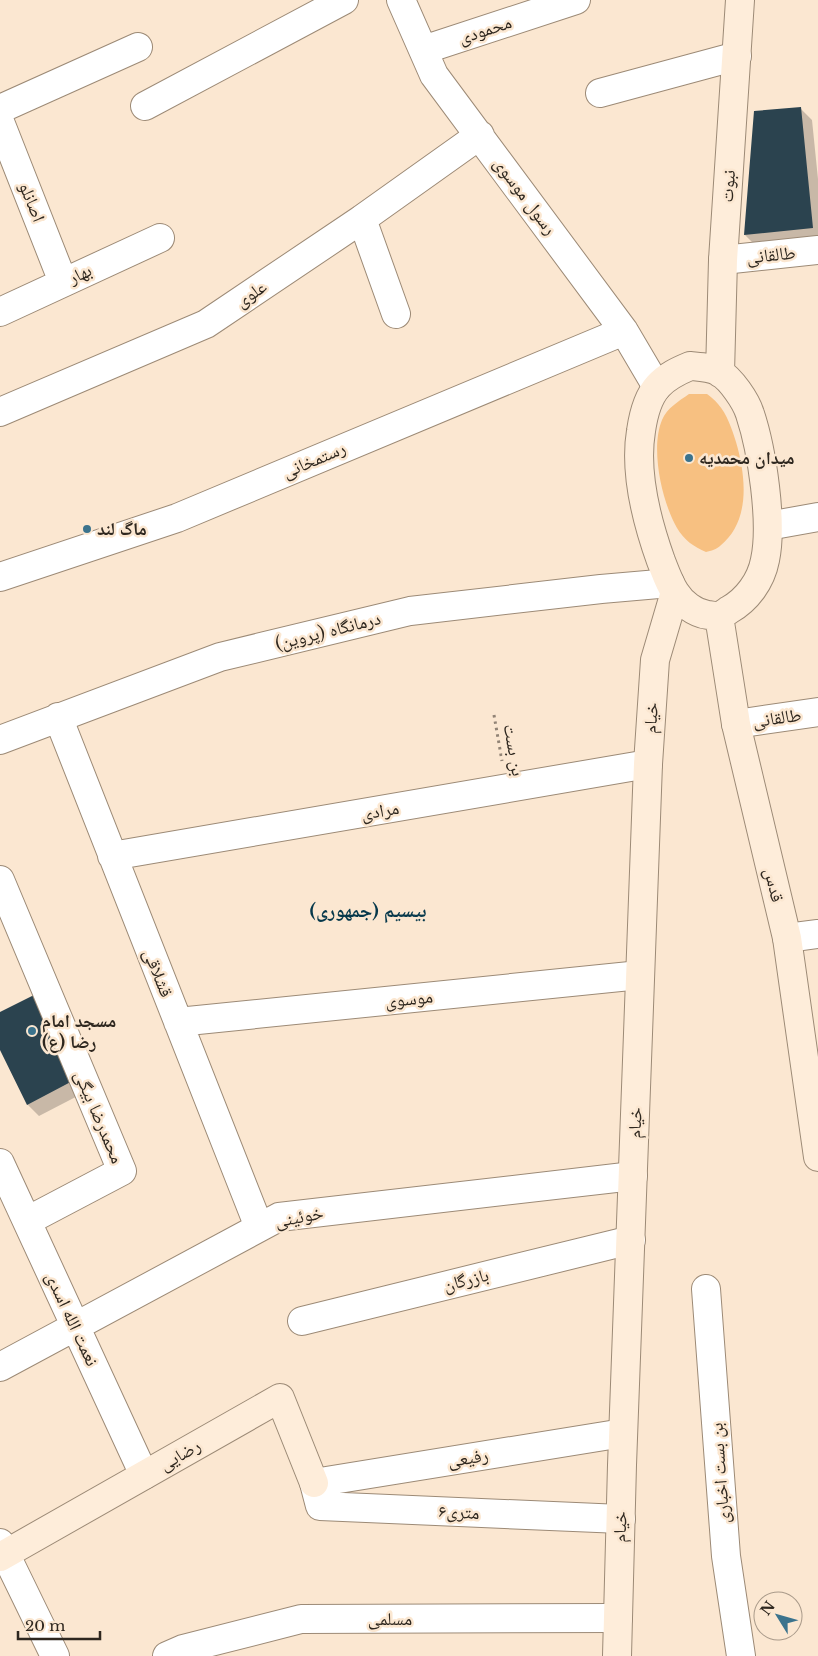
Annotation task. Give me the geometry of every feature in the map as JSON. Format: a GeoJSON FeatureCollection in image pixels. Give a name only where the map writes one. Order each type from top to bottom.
{"type":"FeatureCollection","features":[{"type":"Feature","properties":{"kind":"street"},"geometry":{"type":"LineString","coordinates":[[145,106],[344,0]]}},
{"type":"Feature","properties":{"kind":"street","name":"رسول موسوی"},"geometry":{"type":"LineString","coordinates":[[400,0],[434,75],[624,331],[658,387]]}},
{"type":"Feature","properties":{"kind":"street","name":"محمودی"},"geometry":{"type":"LineString","coordinates":[[423,50],[576,0]]}},
{"type":"Feature","properties":{"kind":"street","name":"نبوت"},"geometry":{"type":"LineString","coordinates":[[720,372],[723,260],[740,0]]}},
{"type":"Feature","properties":{"kind":"street"},"geometry":{"type":"LineString","coordinates":[[0,109],[138,46]]}},
{"type":"Feature","properties":{"kind":"street"},"geometry":{"type":"LineString","coordinates":[[600,93],[737,56]]}},
{"type":"Feature","properties":{"kind":"street","name":"اصانلو"},"geometry":{"type":"LineString","coordinates":[[0,122],[63,282]]}},
{"type":"Feature","properties":{"kind":"street","name":"علوی"},"geometry":{"type":"LineString","coordinates":[[0,412],[206,324],[362,219],[480,135]]}},
{"type":"Feature","properties":{"kind":"street"},"geometry":{"type":"LineString","coordinates":[[362,219],[396,314]]}},
{"type":"Feature","properties":{"kind":"street","name":"بهار"},"geometry":{"type":"LineString","coordinates":[[0,312],[160,238]]}},
{"type":"Feature","properties":{"kind":"street","name":"طالقانی"},"geometry":{"type":"LineString","coordinates":[[723,260],[818,250]]}},
{"type":"Feature","properties":{"kind":"street","name":"رستمخانی"},"geometry":{"type":"LineString","coordinates":[[0,577],[177,518],[624,331]]}},
{"type":"Feature","properties":{"kind":"street"},"geometry":{"type":"LineString","coordinates":[[690,366],[706,367],[720,372],[736,389],[750,412],[763,480],[768,526],[765,560],[760,576],[752,590],[736,606],[719,616],[703,614],[689,608],[673,588],[654,541],[644,503],[640,462],[640,432],[647,407],[658,387],[674,373],[690,366]]}},
{"type":"Feature","properties":{"kind":"street"},"geometry":{"type":"LineString","coordinates":[[768,526],[818,517]]}},
{"type":"Feature","properties":{"kind":"street","name":"درمانگاه (پروین)"},"geometry":{"type":"LineString","coordinates":[[0,740],[220,657],[410,611],[601,589],[673,588]]}},
{"type":"Feature","properties":{"kind":"street","name":"خیام"},"geometry":{"type":"LineString","coordinates":[[617,1656],[623,1433],[648,764],[655,660],[673,588]]}},
{"type":"Feature","properties":{"kind":"street","name":"قدس"},"geometry":{"type":"LineString","coordinates":[[719,616],[736,724],[787,938],[818,1157]]}},
{"type":"Feature","properties":{"kind":"street","name":"طالقانی"},"geometry":{"type":"LineString","coordinates":[[736,724],[818,712]]}},
{"type":"Feature","properties":{"kind":"street","name":"قشلاقی"},"geometry":{"type":"LineString","coordinates":[[58,718],[259,1228]]}},
{"type":"Feature","properties":{"kind":"street","name":"مرادی"},"geometry":{"type":"LineString","coordinates":[[112,856],[648,764]]}},
{"type":"Feature","properties":{"kind":"street","name":"محمدرضا بیگی"},"geometry":{"type":"LineString","coordinates":[[0,880],[122,1171],[27,1221]]}},
{"type":"Feature","properties":{"kind":"street"},"geometry":{"type":"LineString","coordinates":[[787,938],[818,934]]}},
{"type":"Feature","properties":{"kind":"street","name":"موسوی"},"geometry":{"type":"LineString","coordinates":[[178,1022],[640,975]]}},
{"type":"Feature","properties":{"kind":"street","name":"نعمت الله اسدی"},"geometry":{"type":"LineString","coordinates":[[0,1163],[144,1475]]}},
{"type":"Feature","properties":{"kind":"street","name":"خوئینی"},"geometry":{"type":"LineString","coordinates":[[0,1367],[279,1217],[633,1176]]}},
{"type":"Feature","properties":{"kind":"street","name":"بازرگان"},"geometry":{"type":"LineString","coordinates":[[302,1321],[631,1240]]}},
{"type":"Feature","properties":{"kind":"street","name":"بن بست اخباری"},"geometry":{"type":"LineString","coordinates":[[706,1288],[726,1556],[741,1656]]}},
{"type":"Feature","properties":{"kind":"street","name":"رضایی"},"geometry":{"type":"LineString","coordinates":[[2,1552],[280,1398],[314,1483]]}},
{"type":"Feature","properties":{"kind":"street","name":"رفیعی"},"geometry":{"type":"LineString","coordinates":[[314,1483],[623,1433]]}},
{"type":"Feature","properties":{"kind":"street","name":"۶متری"},"geometry":{"type":"LineString","coordinates":[[314,1483],[320,1506],[621,1519]]}},
{"type":"Feature","properties":{"kind":"street"},"geometry":{"type":"LineString","coordinates":[[2,1552],[55,1656]]}},
{"type":"Feature","properties":{"kind":"street","name":"مسلمی"},"geometry":{"type":"LineString","coordinates":[[167,1656],[184,1649],[301,1619],[618,1618]]}},
{"type":"Feature","properties":{"kind":"path","name":"بن بست"},"geometry":{"type":"LineString","coordinates":[[494,716],[508,789]]}},
{"type":"Feature","properties":{"kind":"shaded area","name":"میدان محمدیه"},"geometry":{"type":"Polygon","coordinates":[[[689,394],[707,394],[727,417],[739,455],[744,483],[741,511],[737,524],[730,536],[720,546],[706,552],[690,543],[677,528],[662,490],[659,475],[657,445],[662,420],[670,408],[689,394]]]}},
{"type":"Feature","properties":{"kind":"building"},"geometry":{"type":"Polygon","coordinates":[[[801,107],[813,228],[744,235],[754,111],[801,107]]]}},
{"type":"Feature","properties":{"kind":"building","name":"مسجد امام رضا (ع)"},"geometry":{"type":"Polygon","coordinates":[[[46,989],[82,1076],[27,1105],[0,1050],[0,1012],[46,989]]]}},
{"type":"Feature","properties":{"kind":"place","name":"میدان محمدیه"},"geometry":{"type":"Point","coordinates":[689,458]}},
{"type":"Feature","properties":{"kind":"place","name":"ماگ لند"},"geometry":{"type":"Point","coordinates":[87,529]}},
{"type":"Feature","properties":{"kind":"place","name":"مسجد امام رضا (ع)"},"geometry":{"type":"Point","coordinates":[32,1031]}},
{"type":"Feature","properties":{"kind":"district","name":"(بیسیم (جمهوری"},"geometry":{"type":"Point","coordinates":[368,910]}}]}
